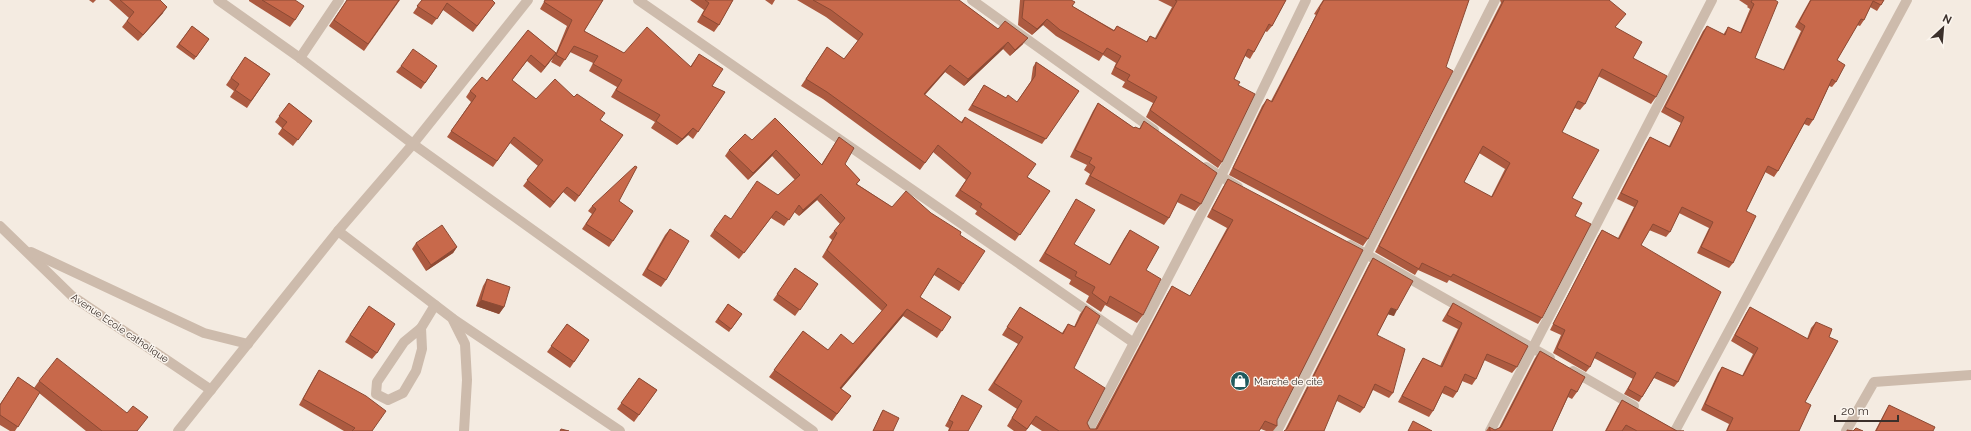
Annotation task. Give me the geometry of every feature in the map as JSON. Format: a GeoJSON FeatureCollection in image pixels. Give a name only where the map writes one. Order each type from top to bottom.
{"type":"FeatureCollection","features":[{"type":"Feature","properties":{"kind":"street"},"geometry":{"type":"LineString","coordinates":[[218,0],[300,58],[413,144],[813,431]]}},
{"type":"Feature","properties":{"kind":"street"},"geometry":{"type":"LineString","coordinates":[[300,58],[339,0]]}},
{"type":"Feature","properties":{"kind":"street"},"geometry":{"type":"LineString","coordinates":[[178,431],[338,231],[413,144],[528,0]]}},
{"type":"Feature","properties":{"kind":"street"},"geometry":{"type":"LineString","coordinates":[[638,0],[1134,343]]}},
{"type":"Feature","properties":{"kind":"street"},"geometry":{"type":"LineString","coordinates":[[972,0],[1163,136]]}},
{"type":"Feature","properties":{"kind":"street"},"geometry":{"type":"LineString","coordinates":[[1088,431],[1220,178],[1306,0]]}},
{"type":"Feature","properties":{"kind":"street"},"geometry":{"type":"LineString","coordinates":[[1277,431],[1495,0]]}},
{"type":"Feature","properties":{"kind":"street"},"geometry":{"type":"LineString","coordinates":[[1490,431],[1712,0]]}},
{"type":"Feature","properties":{"kind":"street"},"geometry":{"type":"LineString","coordinates":[[1674,430],[1907,0]]}},
{"type":"Feature","properties":{"kind":"street"},"geometry":{"type":"LineString","coordinates":[[1195,160],[1220,178],[1248,192]]}},
{"type":"Feature","properties":{"kind":"street","name":"Avenue Ecole catholique"},"geometry":{"type":"LineString","coordinates":[[1,228],[72,296],[211,390]]}},
{"type":"Feature","properties":{"kind":"street"},"geometry":{"type":"LineString","coordinates":[[338,231],[452,318],[620,431]]}},
{"type":"Feature","properties":{"kind":"street"},"geometry":{"type":"LineString","coordinates":[[1339,240],[1367,254],[1641,411]]}},
{"type":"Feature","properties":{"kind":"street"},"geometry":{"type":"LineString","coordinates":[[24,249],[204,333],[248,344]]}},
{"type":"Feature","properties":{"kind":"street"},"geometry":{"type":"LineString","coordinates":[[421,328],[422,349],[416,371],[403,393],[388,400],[376,394],[377,382],[404,342],[421,328],[435,305]]}},
{"type":"Feature","properties":{"kind":"street"},"geometry":{"type":"LineString","coordinates":[[452,318],[465,344],[467,380],[464,431]]}},
{"type":"Feature","properties":{"kind":"street"},"geometry":{"type":"LineString","coordinates":[[1846,431],[1874,382],[1971,375]]}},
{"type":"Feature","properties":{"kind":"building"},"geometry":{"type":"Polygon","coordinates":[[[120,0],[160,0],[167,7],[143,35],[127,21],[134,12],[120,0]]]}},
{"type":"Feature","properties":{"kind":"building"},"geometry":{"type":"Polygon","coordinates":[[[262,0],[295,0],[304,6],[295,20],[262,0]]]}},
{"type":"Feature","properties":{"kind":"building"},"geometry":{"type":"Polygon","coordinates":[[[347,0],[399,0],[368,44],[334,20],[347,0]]]}},
{"type":"Feature","properties":{"kind":"building"},"geometry":{"type":"Polygon","coordinates":[[[422,0],[492,0],[495,3],[477,26],[447,3],[437,19],[417,6],[422,0]]]}},
{"type":"Feature","properties":{"kind":"building"},"geometry":{"type":"Polygon","coordinates":[[[545,0],[603,0],[584,31],[624,53],[647,27],[691,67],[699,54],[723,69],[712,86],[725,92],[698,132],[693,128],[682,139],[656,121],[660,115],[616,90],[622,80],[593,64],[598,56],[574,46],[565,60],[556,55],[572,20],[544,2],[545,0]]]}},
{"type":"Feature","properties":{"kind":"building"},"geometry":{"type":"Polygon","coordinates":[[[705,0],[733,0],[719,25],[702,15],[709,3],[705,0]]]}},
{"type":"Feature","properties":{"kind":"building"},"geometry":{"type":"Polygon","coordinates":[[[813,0],[959,0],[998,29],[1005,21],[1028,38],[1015,50],[1008,42],[968,79],[950,65],[924,94],[962,123],[965,117],[1036,164],[1027,177],[1050,191],[1020,235],[980,207],[982,204],[960,190],[971,173],[938,145],[925,163],[827,92],[806,79],[827,47],[844,59],[863,34],[831,10],[813,0]]]}},
{"type":"Feature","properties":{"kind":"building"},"geometry":{"type":"Polygon","coordinates":[[[1024,0],[1071,0],[1075,2],[1072,6],[1114,31],[1117,26],[1147,42],[1150,36],[1156,39],[1177,1],[1175,0],[1286,0],[1272,26],[1269,24],[1254,52],[1248,49],[1234,79],[1240,82],[1238,85],[1255,94],[1222,162],[1150,110],[1157,97],[1127,80],[1130,75],[1115,67],[1121,56],[1107,48],[1103,54],[1060,30],[1047,19],[1037,29],[1022,18],[1024,0]]]}},
{"type":"Feature","properties":{"kind":"building"},"geometry":{"type":"Polygon","coordinates":[[[1324,0],[1469,0],[1446,67],[1453,71],[1368,239],[1233,168],[1267,99],[1272,102],[1324,0]]]}},
{"type":"Feature","properties":{"kind":"building"},"geometry":{"type":"Polygon","coordinates":[[[1504,0],[1609,0],[1626,14],[1615,27],[1642,42],[1633,58],[1667,76],[1656,97],[1602,69],[1585,104],[1578,101],[1562,132],[1599,150],[1572,198],[1582,203],[1575,216],[1591,224],[1542,318],[1453,274],[1451,277],[1422,263],[1419,269],[1379,246],[1504,0]],[[1483,146],[1464,182],[1492,197],[1510,163],[1483,146]]]}},
{"type":"Feature","properties":{"kind":"building"},"geometry":{"type":"Polygon","coordinates":[[[1752,0],[1775,0],[1778,2],[1755,58],[1784,70],[1805,26],[1799,22],[1811,0],[1884,0],[1881,5],[1873,1],[1864,20],[1861,19],[1837,60],[1845,65],[1836,82],[1832,79],[1813,120],[1807,118],[1778,171],[1768,166],[1746,211],[1756,216],[1733,263],[1701,247],[1713,222],[1682,207],[1670,232],[1653,224],[1641,245],[1721,292],[1678,382],[1657,372],[1642,397],[1628,389],[1636,373],[1597,352],[1590,367],[1557,348],[1565,330],[1553,324],[1602,230],[1619,239],[1638,201],[1621,193],[1650,137],[1670,147],[1684,117],[1665,107],[1707,26],[1725,35],[1728,27],[1741,33],[1754,4],[1751,2],[1752,0]]]}},
{"type":"Feature","properties":{"kind":"building"},"geometry":{"type":"Polygon","coordinates":[[[192,26],[209,39],[196,57],[179,44],[192,26]]]}},
{"type":"Feature","properties":{"kind":"building"},"geometry":{"type":"Polygon","coordinates":[[[528,30],[556,53],[545,67],[531,55],[512,80],[536,99],[555,79],[574,97],[577,94],[605,113],[600,120],[623,135],[579,196],[567,187],[554,202],[527,180],[543,160],[514,137],[497,161],[451,131],[476,96],[470,91],[482,77],[487,81],[528,30]]]}},
{"type":"Feature","properties":{"kind":"building"},"geometry":{"type":"Polygon","coordinates":[[[413,49],[437,66],[425,83],[401,66],[413,49]]]}},
{"type":"Feature","properties":{"kind":"building"},"geometry":{"type":"Polygon","coordinates":[[[245,57],[270,74],[251,101],[235,90],[239,84],[231,78],[245,57]]]}},
{"type":"Feature","properties":{"kind":"building"},"geometry":{"type":"Polygon","coordinates":[[[1036,62],[1079,91],[1046,139],[972,105],[984,85],[1006,98],[1008,95],[1017,102],[1035,76],[1036,62]]]}},
{"type":"Feature","properties":{"kind":"building"},"geometry":{"type":"Polygon","coordinates":[[[289,103],[312,121],[298,140],[282,128],[287,122],[279,116],[289,103]]]}},
{"type":"Feature","properties":{"kind":"building"},"geometry":{"type":"Polygon","coordinates":[[[1098,103],[1134,128],[1140,129],[1144,121],[1217,173],[1201,204],[1181,194],[1169,218],[1090,176],[1095,167],[1089,163],[1092,158],[1075,150],[1098,103]]]}},
{"type":"Feature","properties":{"kind":"building"},"geometry":{"type":"Polygon","coordinates":[[[775,118],[822,165],[839,137],[854,148],[845,164],[860,180],[856,184],[892,207],[906,191],[931,213],[961,232],[960,235],[985,251],[963,284],[938,268],[920,297],[951,317],[942,331],[907,309],[840,388],[851,396],[837,414],[774,370],[803,331],[828,350],[841,334],[853,344],[887,305],[827,250],[837,233],[834,231],[845,218],[821,194],[803,210],[799,205],[789,220],[776,211],[744,253],[714,230],[725,215],[731,219],[757,181],[778,195],[800,175],[776,150],[753,173],[729,150],[745,134],[752,140],[775,118]]]}},
{"type":"Feature","properties":{"kind":"building"},"geometry":{"type":"Polygon","coordinates":[[[635,166],[637,167],[619,201],[633,211],[613,241],[586,224],[596,209],[592,206],[635,166]]]}},
{"type":"Feature","properties":{"kind":"building"},"geometry":{"type":"Polygon","coordinates":[[[1228,179],[1363,250],[1277,420],[1277,426],[1265,421],[1259,431],[1059,431],[1036,416],[1027,429],[1012,418],[1022,401],[994,383],[1023,337],[1007,327],[1020,307],[1063,334],[1068,324],[1075,327],[1086,306],[1100,316],[1074,368],[1105,388],[1087,423],[1090,429],[1097,429],[1172,286],[1190,296],[1233,220],[1212,209],[1228,179]]]}},
{"type":"Feature","properties":{"kind":"building"},"geometry":{"type":"Polygon","coordinates":[[[1076,199],[1095,210],[1074,244],[1110,265],[1130,230],[1159,247],[1146,270],[1161,279],[1143,315],[1110,296],[1107,304],[1092,293],[1095,287],[1075,276],[1077,272],[1045,253],[1076,199]]]}},
{"type":"Feature","properties":{"kind":"building"},"geometry":{"type":"Polygon","coordinates":[[[442,225],[457,247],[431,265],[416,243],[442,225]]]}},
{"type":"Feature","properties":{"kind":"building"},"geometry":{"type":"Polygon","coordinates":[[[670,229],[689,241],[666,280],[647,269],[670,229]]]}},
{"type":"Feature","properties":{"kind":"building"},"geometry":{"type":"Polygon","coordinates":[[[1373,258],[1413,281],[1397,310],[1391,308],[1377,335],[1405,349],[1393,393],[1375,384],[1364,408],[1339,395],[1324,431],[1284,431],[1287,429],[1373,258]]]}},
{"type":"Feature","properties":{"kind":"building"},"geometry":{"type":"Polygon","coordinates":[[[795,268],[818,284],[800,310],[777,294],[795,268]]]}},
{"type":"Feature","properties":{"kind":"building"},"geometry":{"type":"Polygon","coordinates":[[[487,279],[510,287],[504,307],[481,300],[487,279]]]}},
{"type":"Feature","properties":{"kind":"building"},"geometry":{"type":"Polygon","coordinates":[[[1453,303],[1528,346],[1517,367],[1487,354],[1476,379],[1465,374],[1457,392],[1445,386],[1433,411],[1402,396],[1423,358],[1442,367],[1462,323],[1447,315],[1453,303]]]}},
{"type":"Feature","properties":{"kind":"building"},"geometry":{"type":"Polygon","coordinates":[[[728,304],[742,314],[731,329],[718,319],[728,304]]]}},
{"type":"Feature","properties":{"kind":"building"},"geometry":{"type":"Polygon","coordinates":[[[369,306],[395,324],[377,353],[350,335],[369,306]]]}},
{"type":"Feature","properties":{"kind":"building"},"geometry":{"type":"Polygon","coordinates":[[[1750,307],[1808,339],[1816,322],[1832,329],[1829,337],[1838,341],[1805,402],[1811,405],[1799,431],[1727,431],[1733,418],[1705,404],[1722,367],[1743,376],[1758,348],[1735,335],[1750,307]]]}},
{"type":"Feature","properties":{"kind":"building"},"geometry":{"type":"Polygon","coordinates":[[[567,324],[589,340],[574,362],[551,346],[567,324]]]}},
{"type":"Feature","properties":{"kind":"building"},"geometry":{"type":"Polygon","coordinates":[[[1540,351],[1585,377],[1577,392],[1571,389],[1552,431],[1490,431],[1489,427],[1495,430],[1501,427],[1540,351]]]}},
{"type":"Feature","properties":{"kind":"building"},"geometry":{"type":"Polygon","coordinates":[[[57,358],[127,413],[133,406],[148,417],[137,431],[102,431],[39,381],[57,358]]]}},
{"type":"Feature","properties":{"kind":"building"},"geometry":{"type":"Polygon","coordinates":[[[319,370],[366,396],[386,411],[372,431],[352,431],[355,428],[303,399],[319,370]]]}},
{"type":"Feature","properties":{"kind":"building"},"geometry":{"type":"Polygon","coordinates":[[[18,377],[40,392],[18,427],[0,415],[0,405],[18,377]]]}},
{"type":"Feature","properties":{"kind":"building"},"geometry":{"type":"Polygon","coordinates":[[[639,378],[657,390],[639,415],[621,403],[639,378]]]}},
{"type":"Feature","properties":{"kind":"building"},"geometry":{"type":"Polygon","coordinates":[[[962,395],[982,406],[968,431],[949,431],[953,422],[949,420],[962,395]]]}},
{"type":"Feature","properties":{"kind":"building"},"geometry":{"type":"Polygon","coordinates":[[[1622,400],[1677,431],[1637,431],[1626,425],[1622,431],[1606,431],[1622,400]]]}},
{"type":"Feature","properties":{"kind":"building"},"geometry":{"type":"Polygon","coordinates":[[[1889,405],[1935,427],[1933,431],[1876,431],[1889,405]]]}},
{"type":"Feature","properties":{"kind":"building"},"geometry":{"type":"Polygon","coordinates":[[[883,410],[899,418],[893,431],[873,431],[883,410]]]}},
{"type":"Feature","properties":{"kind":"building"},"geometry":{"type":"Polygon","coordinates":[[[1413,421],[1432,431],[1408,431],[1413,421]]]}},
{"type":"Feature","properties":{"kind":"building"},"geometry":{"type":"Polygon","coordinates":[[[1856,428],[1863,431],[1853,431],[1856,428]]]}},
{"type":"Feature","properties":{"kind":"place","name":"Marché de cité"},"geometry":{"type":"Point","coordinates":[1240,381]}}]}
